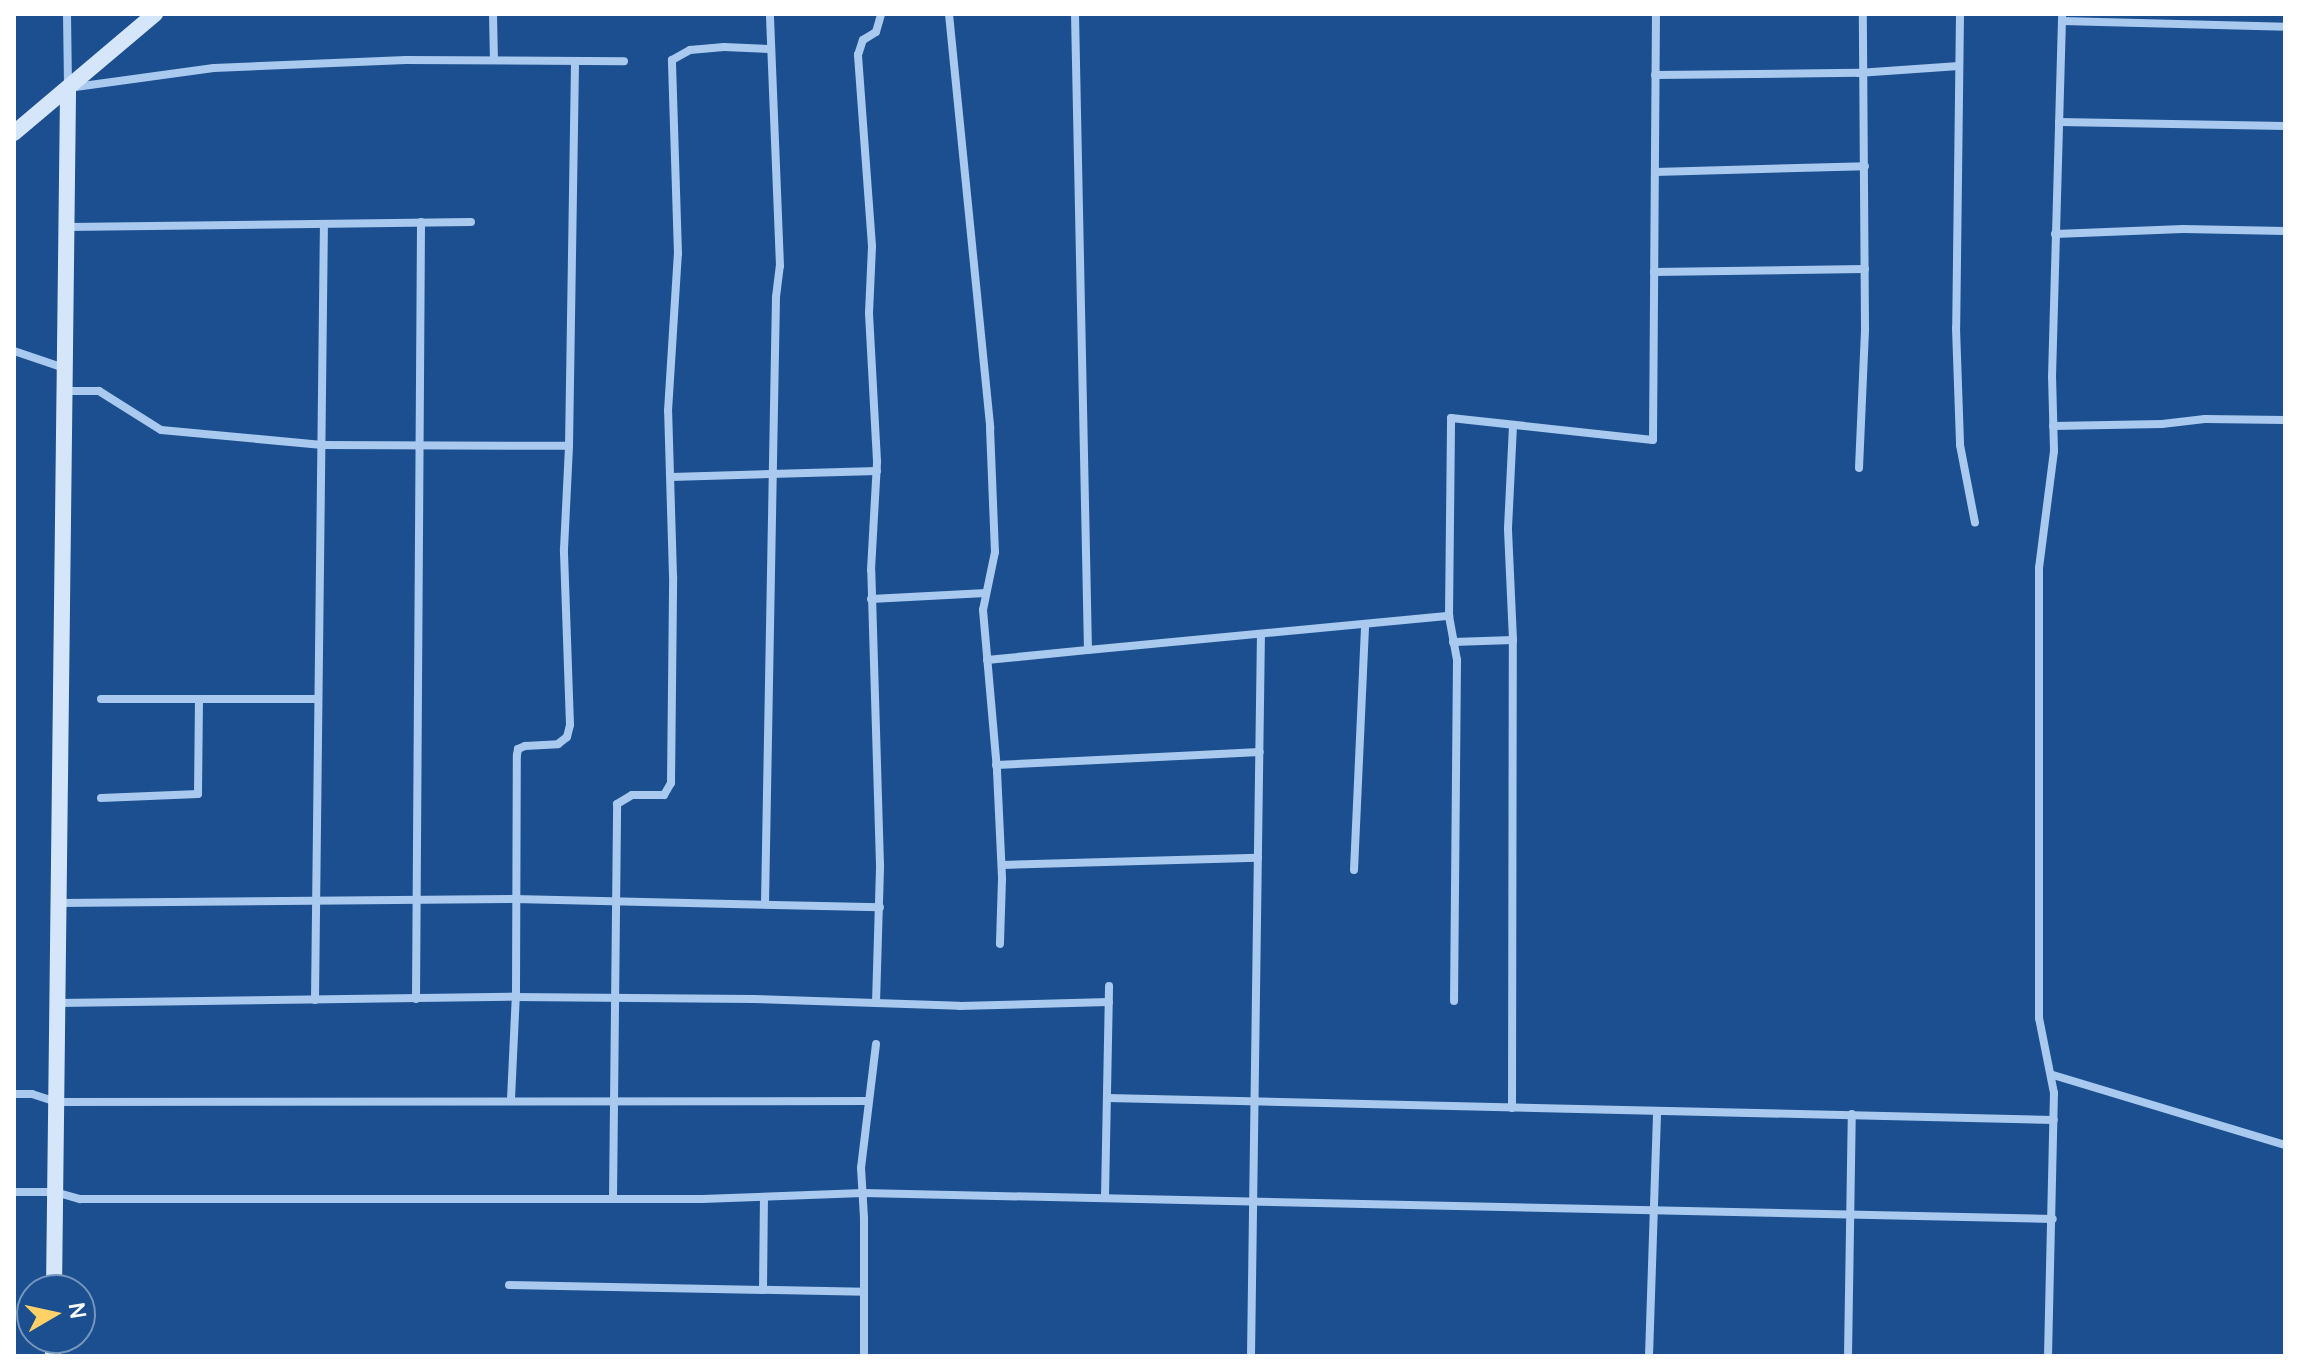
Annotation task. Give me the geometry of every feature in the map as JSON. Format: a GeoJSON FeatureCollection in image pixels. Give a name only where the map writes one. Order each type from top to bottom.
{"type":"FeatureCollection","features":[{"type":"Feature","properties":{"kind":"main road"},"geometry":{"type":"LineString","coordinates":[[14,133],[148,17]]}},
{"type":"Feature","properties":{"kind":"main road"},"geometry":{"type":"LineString","coordinates":[[54,1274],[68,88]]}},
{"type":"Feature","properties":{"kind":"street"},"geometry":{"type":"LineString","coordinates":[[67,14],[68,88],[214,68],[406,60],[624,61]]}},
{"type":"Feature","properties":{"kind":"street"},"geometry":{"type":"LineString","coordinates":[[493,14],[494,60]]}},
{"type":"Feature","properties":{"kind":"street"},"geometry":{"type":"LineString","coordinates":[[765,903],[776,297],[780,266],[770,14]]}},
{"type":"Feature","properties":{"kind":"street"},"geometry":{"type":"LineString","coordinates":[[876,1003],[880,907],[871,599],[877,471],[869,313],[872,246],[858,55],[863,40],[876,32],[881,14]]}},
{"type":"Feature","properties":{"kind":"street"},"geometry":{"type":"LineString","coordinates":[[949,14],[990,428],[995,552],[983,610],[1002,865],[1000,944]]}},
{"type":"Feature","properties":{"kind":"street"},"geometry":{"type":"LineString","coordinates":[[1075,14],[1088,650]]}},
{"type":"Feature","properties":{"kind":"street"},"geometry":{"type":"LineString","coordinates":[[1454,1001],[1457,660],[1449,616],[1451,418],[1653,440],[1656,14]]}},
{"type":"Feature","properties":{"kind":"street"},"geometry":{"type":"LineString","coordinates":[[1859,468],[1865,269],[1863,14]]}},
{"type":"Feature","properties":{"kind":"street"},"geometry":{"type":"LineString","coordinates":[[1960,14],[1956,328],[1960,445],[1975,523]]}},
{"type":"Feature","properties":{"kind":"street"},"geometry":{"type":"LineString","coordinates":[[2048,1356],[2054,1120],[2053,1075],[2039,1018],[2038,618],[2041,537],[2054,451],[2055,234],[2062,18],[2285,27]]}},
{"type":"Feature","properties":{"kind":"street"},"geometry":{"type":"LineString","coordinates":[[613,1199],[617,804],[632,795],[664,795],[671,783],[671,477],[668,411],[678,254],[672,60],[690,50],[724,47],[770,49]]}},
{"type":"Feature","properties":{"kind":"street"},"geometry":{"type":"LineString","coordinates":[[511,1099],[518,749],[558,744],[567,737],[570,725],[564,549],[569,446],[575,61]]}},
{"type":"Feature","properties":{"kind":"street"},"geometry":{"type":"LineString","coordinates":[[1655,75],[1864,72],[1959,66]]}},
{"type":"Feature","properties":{"kind":"street"},"geometry":{"type":"LineString","coordinates":[[2059,122],[2285,126]]}},
{"type":"Feature","properties":{"kind":"street"},"geometry":{"type":"LineString","coordinates":[[1655,172],[1865,166]]}},
{"type":"Feature","properties":{"kind":"street"},"geometry":{"type":"LineString","coordinates":[[416,999],[414,899],[421,222]]}},
{"type":"Feature","properties":{"kind":"street"},"geometry":{"type":"LineString","coordinates":[[66,227],[471,222]]}},
{"type":"Feature","properties":{"kind":"street"},"geometry":{"type":"LineString","coordinates":[[315,1000],[313,899],[324,224]]}},
{"type":"Feature","properties":{"kind":"street"},"geometry":{"type":"LineString","coordinates":[[2055,234],[2183,229],[2285,231]]}},
{"type":"Feature","properties":{"kind":"street"},"geometry":{"type":"LineString","coordinates":[[1654,272],[1865,269]]}},
{"type":"Feature","properties":{"kind":"street"},"geometry":{"type":"LineString","coordinates":[[14,351],[64,368]]}},
{"type":"Feature","properties":{"kind":"street"},"geometry":{"type":"LineString","coordinates":[[64,391],[99,391],[161,430],[322,445],[569,446]]}},
{"type":"Feature","properties":{"kind":"street"},"geometry":{"type":"LineString","coordinates":[[2053,426],[2162,424],[2205,419],[2285,420]]}},
{"type":"Feature","properties":{"kind":"street"},"geometry":{"type":"LineString","coordinates":[[1512,1108],[1513,640],[1508,528],[1513,426]]}},
{"type":"Feature","properties":{"kind":"street"},"geometry":{"type":"LineString","coordinates":[[671,477],[877,471]]}},
{"type":"Feature","properties":{"kind":"street"},"geometry":{"type":"LineString","coordinates":[[871,599],[986,593]]}},
{"type":"Feature","properties":{"kind":"street"},"geometry":{"type":"LineString","coordinates":[[987,660],[1449,616]]}},
{"type":"Feature","properties":{"kind":"street"},"geometry":{"type":"LineString","coordinates":[[1354,870],[1365,624]]}},
{"type":"Feature","properties":{"kind":"street"},"geometry":{"type":"LineString","coordinates":[[1251,1356],[1261,634]]}},
{"type":"Feature","properties":{"kind":"street"},"geometry":{"type":"LineString","coordinates":[[1453,642],[1513,640]]}},
{"type":"Feature","properties":{"kind":"street"},"geometry":{"type":"LineString","coordinates":[[101,699],[317,699]]}},
{"type":"Feature","properties":{"kind":"street"},"geometry":{"type":"LineString","coordinates":[[101,798],[198,794],[199,699]]}},
{"type":"Feature","properties":{"kind":"street"},"geometry":{"type":"LineString","coordinates":[[996,765],[1260,752]]}},
{"type":"Feature","properties":{"kind":"street"},"geometry":{"type":"LineString","coordinates":[[1002,865],[1258,858]]}},
{"type":"Feature","properties":{"kind":"street"},"geometry":{"type":"LineString","coordinates":[[58,903],[514,899],[880,907]]}},
{"type":"Feature","properties":{"kind":"street"},"geometry":{"type":"LineString","coordinates":[[1105,1197],[1109,986]]}},
{"type":"Feature","properties":{"kind":"street"},"geometry":{"type":"LineString","coordinates":[[57,1003],[515,997],[959,1006],[1109,1002]]}},
{"type":"Feature","properties":{"kind":"street"},"geometry":{"type":"LineString","coordinates":[[864,1356],[861,1168],[876,1044]]}},
{"type":"Feature","properties":{"kind":"street"},"geometry":{"type":"LineString","coordinates":[[2053,1075],[2285,1145]]}},
{"type":"Feature","properties":{"kind":"street"},"geometry":{"type":"LineString","coordinates":[[14,1094],[32,1094],[56,1102],[511,1099],[867,1101]]}},
{"type":"Feature","properties":{"kind":"street"},"geometry":{"type":"LineString","coordinates":[[1107,1098],[2054,1120]]}},
{"type":"Feature","properties":{"kind":"street"},"geometry":{"type":"LineString","coordinates":[[1649,1356],[1657,1111]]}},
{"type":"Feature","properties":{"kind":"street"},"geometry":{"type":"LineString","coordinates":[[1848,1356],[1852,1114]]}},
{"type":"Feature","properties":{"kind":"street"},"geometry":{"type":"LineString","coordinates":[[14,1192],[55,1192],[80,1199],[613,1199],[863,1193],[1255,1199],[2053,1219]]}},
{"type":"Feature","properties":{"kind":"street"},"geometry":{"type":"LineString","coordinates":[[763,1290],[764,1197]]}},
{"type":"Feature","properties":{"kind":"street"},"geometry":{"type":"LineString","coordinates":[[509,1285],[864,1292]]}}]}
